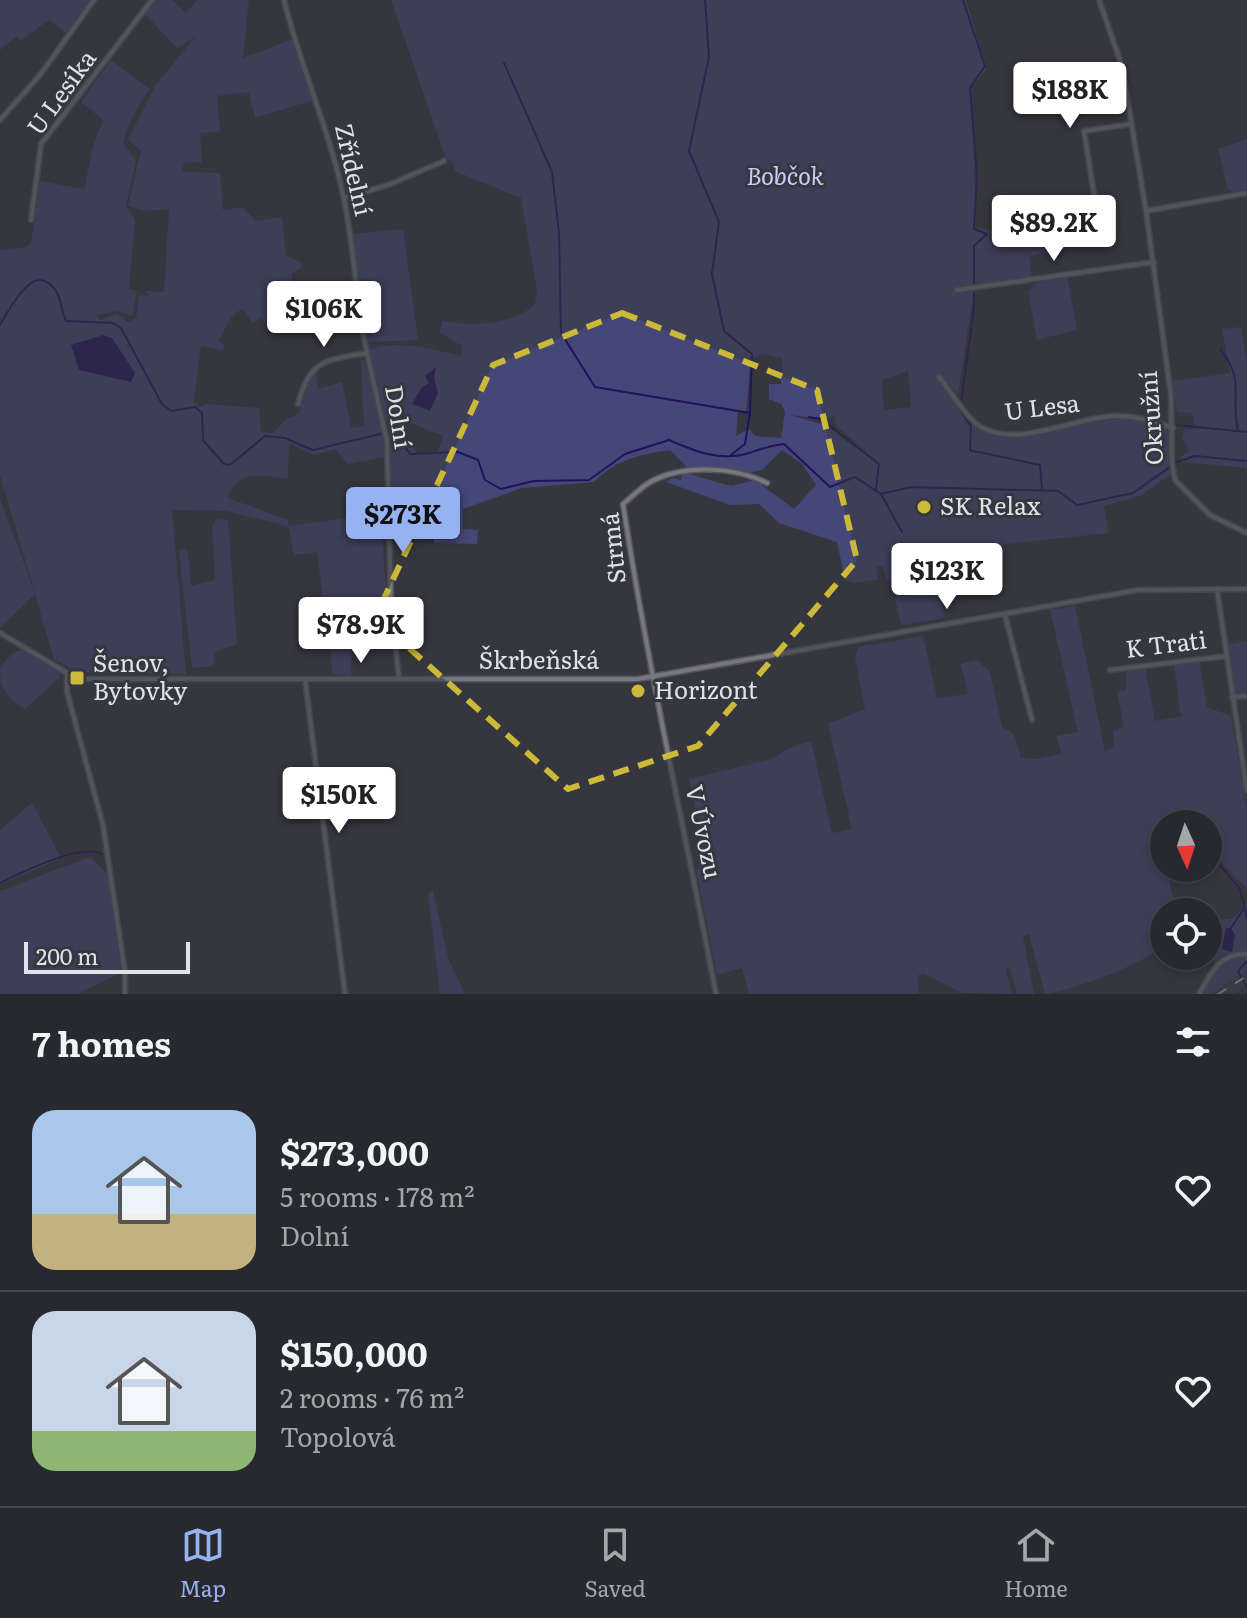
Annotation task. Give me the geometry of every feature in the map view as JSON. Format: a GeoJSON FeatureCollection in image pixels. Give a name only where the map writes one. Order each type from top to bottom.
{"type":"FeatureCollection","features":[{"type":"Feature","properties":{"kind":"street"},"geometry":{"type":"LineString","coordinates":[[0,120],[40,75],[94,0]]}},
{"type":"Feature","properties":{"kind":"street","name":"U Lesíka"},"geometry":{"type":"LineString","coordinates":[[31,220],[41,144],[152,0]]}},
{"type":"Feature","properties":{"kind":"street","name":"Zřídelní"},"geometry":{"type":"LineString","coordinates":[[284,0],[326,126],[344,198],[356,305],[367,353]]}},
{"type":"Feature","properties":{"kind":"street","name":"Okružní"},"geometry":{"type":"LineString","coordinates":[[1099,0],[1122,66],[1146,211],[1173,428],[1172,466],[1175,480],[1210,515],[1247,533]]}},
{"type":"Feature","properties":{"kind":"street"},"geometry":{"type":"LineString","coordinates":[[1094,194],[1084,131],[1131,124]]}},
{"type":"Feature","properties":{"kind":"street"},"geometry":{"type":"LineString","coordinates":[[344,198],[388,185],[444,161]]}},
{"type":"Feature","properties":{"kind":"street"},"geometry":{"type":"LineString","coordinates":[[1146,211],[1247,193]]}},
{"type":"Feature","properties":{"kind":"street"},"geometry":{"type":"LineString","coordinates":[[957,290],[1154,262]]}},
{"type":"Feature","properties":{"kind":"street"},"geometry":{"type":"LineString","coordinates":[[298,404],[306,377],[315,368],[367,353]]}},
{"type":"Feature","properties":{"kind":"street","name":"Dolní"},"geometry":{"type":"LineString","coordinates":[[367,353],[386,435],[391,602],[399,679]]}},
{"type":"Feature","properties":{"kind":"street","name":"U Lesa"},"geometry":{"type":"LineString","coordinates":[[939,377],[971,419],[991,431],[1045,431],[1112,416],[1142,418],[1173,428]]}},
{"type":"Feature","properties":{"kind":"street","name":"Strmá"},"geometry":{"type":"LineString","coordinates":[[651,677],[623,504],[651,482],[679,471],[752,476],[767,483]]}},
{"type":"Feature","properties":{"kind":"street","name":"K Trati"},"geometry":{"type":"LineString","coordinates":[[1217,589],[1247,791]]}},
{"type":"Feature","properties":{"kind":"street","name":"Škrbeňská"},"geometry":{"type":"LineString","coordinates":[[67,673],[95,679],[651,677],[1138,590],[1247,589]]}},
{"type":"Feature","properties":{"kind":"street"},"geometry":{"type":"LineString","coordinates":[[1005,615],[1032,720]]}},
{"type":"Feature","properties":{"kind":"street"},"geometry":{"type":"LineString","coordinates":[[0,633],[67,673],[67,692],[109,861],[125,973],[125,994]]}},
{"type":"Feature","properties":{"kind":"street","name":"K Trati"},"geometry":{"type":"LineString","coordinates":[[1110,670],[1227,656]]}},
{"type":"Feature","properties":{"kind":"street","name":"V Úvozu"},"geometry":{"type":"LineString","coordinates":[[651,677],[716,994]]}},
{"type":"Feature","properties":{"kind":"street"},"geometry":{"type":"LineString","coordinates":[[305,679],[345,994]]}},
{"type":"Feature","properties":{"kind":"street"},"geometry":{"type":"LineString","coordinates":[[1232,697],[1247,696]]}},
{"type":"Feature","properties":{"kind":"street"},"geometry":{"type":"LineString","coordinates":[[1199,994],[1218,961],[1247,954]]}},
{"type":"Feature","properties":{"kind":"highlighted area"},"geometry":{"type":"Polygon","coordinates":[[[622,313],[817,390],[857,560],[698,746],[568,789],[375,618],[493,365],[622,313]]]}},
{"type":"Feature","properties":{"kind":"shaded area"},"geometry":{"type":"Polygon","coordinates":[[[103,335],[112,338],[135,373],[131,382],[79,370],[71,345],[103,335]]]}},
{"type":"Feature","properties":{"kind":"shaded area"},"geometry":{"type":"Polygon","coordinates":[[[436,367],[434,379],[438,393],[430,411],[412,404],[422,387],[429,383],[425,376],[436,367]]]}},
{"type":"Feature","properties":{"kind":"shaded area"},"geometry":{"type":"Polygon","coordinates":[[[1226,928],[1231,928],[1235,935],[1232,952],[1222,949],[1226,928]]]}},
{"type":"Feature","properties":{"kind":"shaded area"},"geometry":{"type":"Polygon","coordinates":[[[1247,970],[1247,986],[1234,994],[1210,994],[1247,970]]]}},
{"type":"Feature","properties":{"kind":"green space"},"geometry":{"type":"Polygon","coordinates":[[[0,0],[90,0],[68,34],[49,20],[21,40],[17,36],[0,50],[0,0]]]}},
{"type":"Feature","properties":{"kind":"green space"},"geometry":{"type":"Polygon","coordinates":[[[154,0],[172,0],[186,13],[197,0],[249,0],[243,58],[293,39],[315,97],[314,100],[255,118],[249,92],[217,96],[220,131],[200,133],[202,162],[184,163],[182,172],[220,173],[223,210],[242,207],[256,221],[282,217],[286,256],[301,262],[301,268],[291,274],[298,312],[287,314],[287,331],[271,333],[260,317],[253,323],[242,309],[231,319],[219,341],[225,346],[222,350],[201,346],[194,402],[201,407],[205,404],[259,408],[261,432],[273,433],[285,420],[299,414],[308,378],[316,370],[318,389],[342,382],[351,428],[364,426],[361,360],[370,363],[369,350],[403,345],[461,356],[462,346],[439,332],[443,320],[478,324],[504,320],[527,311],[535,304],[537,291],[521,198],[455,171],[453,162],[446,158],[391,0],[966,0],[987,69],[972,87],[976,228],[988,229],[990,240],[1028,231],[1058,217],[1065,248],[1029,256],[1032,280],[982,286],[973,296],[958,394],[942,377],[936,378],[958,403],[967,425],[995,434],[1019,436],[1045,433],[1123,419],[1147,422],[1171,433],[1171,474],[1140,496],[1104,506],[1109,533],[989,546],[955,556],[956,564],[946,569],[953,578],[944,580],[939,586],[945,618],[901,625],[891,581],[887,581],[883,566],[876,567],[878,579],[855,583],[845,580],[837,542],[779,523],[759,504],[730,505],[666,482],[672,478],[681,480],[682,472],[731,486],[755,480],[794,509],[816,485],[802,464],[782,450],[762,470],[748,473],[687,467],[670,450],[638,456],[611,468],[594,482],[522,488],[463,509],[463,529],[478,530],[477,544],[434,543],[433,531],[391,528],[391,443],[387,428],[392,428],[418,453],[438,451],[443,436],[401,419],[395,424],[386,421],[382,406],[384,457],[348,464],[336,449],[314,455],[289,443],[288,479],[244,478],[232,488],[228,498],[288,520],[289,526],[382,513],[391,628],[366,636],[361,606],[357,604],[360,635],[352,640],[351,675],[333,674],[317,552],[294,555],[288,526],[226,511],[172,510],[186,674],[81,672],[54,660],[35,594],[0,628],[0,499],[35,593],[0,475],[0,250],[26,247],[31,243],[40,181],[84,189],[93,147],[103,120],[81,102],[111,60],[150,89],[132,117],[123,142],[136,161],[126,205],[135,220],[129,289],[137,291],[132,316],[119,311],[95,315],[101,320],[117,313],[128,322],[136,318],[139,295],[149,296],[145,291],[164,292],[169,209],[144,211],[128,206],[141,151],[128,139],[155,86],[196,36],[177,48],[145,14],[154,0]],[[764,354],[751,358],[746,411],[738,411],[736,436],[749,429],[755,436],[781,438],[785,412],[781,404],[769,399],[769,384],[781,384],[782,358],[764,354]],[[908,371],[882,380],[884,410],[911,407],[908,371]],[[790,415],[825,425],[863,453],[867,451],[836,426],[834,415],[825,419],[790,415]]]}},
{"type":"Feature","properties":{"kind":"green space"},"geometry":{"type":"Polygon","coordinates":[[[1247,139],[1247,191],[1234,193],[1228,189],[1218,149],[1247,139]]]}},
{"type":"Feature","properties":{"kind":"green space"},"geometry":{"type":"Polygon","coordinates":[[[403,229],[418,340],[368,342],[359,305],[377,304],[373,280],[357,279],[352,234],[403,229]]]}},
{"type":"Feature","properties":{"kind":"green space"},"geometry":{"type":"Polygon","coordinates":[[[1067,276],[1077,330],[1037,340],[1028,291],[1037,283],[1067,276]]]}},
{"type":"Feature","properties":{"kind":"green space"},"geometry":{"type":"Polygon","coordinates":[[[1241,327],[1247,362],[1247,468],[1182,462],[1181,457],[1189,451],[1182,438],[1185,429],[1225,429],[1194,426],[1192,413],[1177,412],[1172,381],[1230,373],[1222,329],[1241,327]]]}},
{"type":"Feature","properties":{"kind":"green space"},"geometry":{"type":"Polygon","coordinates":[[[216,519],[228,520],[237,644],[215,652],[213,666],[192,668],[179,551],[184,548],[188,552],[191,586],[215,580],[212,526],[216,519]]]}},
{"type":"Feature","properties":{"kind":"green space"},"geometry":{"type":"Polygon","coordinates":[[[1075,606],[1105,751],[1114,747],[1113,732],[1124,726],[1117,692],[1126,690],[1126,669],[1145,667],[1155,721],[1184,716],[1180,713],[1174,663],[1199,660],[1207,707],[1231,716],[1247,809],[1247,889],[1222,862],[1222,810],[1150,810],[1150,882],[1169,882],[1173,898],[1150,898],[1150,954],[1087,983],[1045,994],[1029,934],[1023,936],[1034,994],[1017,994],[1010,968],[1006,969],[1012,994],[962,993],[923,973],[917,976],[919,994],[749,994],[742,968],[717,975],[696,870],[708,866],[689,779],[772,759],[790,748],[811,741],[832,833],[852,829],[828,724],[865,709],[855,658],[858,647],[923,636],[937,698],[968,694],[961,664],[977,660],[990,672],[1002,727],[1014,734],[1021,758],[1038,759],[1061,754],[1057,736],[1078,732],[1050,610],[1075,606]]]}},
{"type":"Feature","properties":{"kind":"green space"},"geometry":{"type":"Polygon","coordinates":[[[1247,641],[1247,694],[1233,692],[1227,645],[1247,641]]]}},
{"type":"Feature","properties":{"kind":"green space"},"geometry":{"type":"Polygon","coordinates":[[[23,649],[56,668],[60,677],[25,709],[5,692],[0,667],[13,653],[23,649]]]}},
{"type":"Feature","properties":{"kind":"green space"},"geometry":{"type":"Polygon","coordinates":[[[32,803],[61,858],[0,885],[0,830],[32,803]]]}},
{"type":"Feature","properties":{"kind":"green space"},"geometry":{"type":"Polygon","coordinates":[[[90,857],[108,875],[121,973],[77,994],[0,994],[0,891],[90,857]]]}},
{"type":"Feature","properties":{"kind":"green space"},"geometry":{"type":"Polygon","coordinates":[[[433,890],[448,958],[465,994],[440,994],[428,894],[433,890]]]}},
{"type":"Feature","properties":{"kind":"green space"},"geometry":{"type":"Polygon","coordinates":[[[1247,905],[1247,952],[1222,957],[1222,919],[1232,919],[1247,905]]]}},
{"type":"Feature","properties":{"kind":"green space"},"geometry":{"type":"Polygon","coordinates":[[[1247,956],[1247,970],[1210,994],[1200,994],[1216,970],[1222,970],[1222,962],[1247,956]]]}},
{"type":"Feature","properties":{"kind":"waterway"},"geometry":{"type":"LineString","coordinates":[[705,0],[709,57],[689,151],[719,222],[712,274],[724,331],[752,354],[750,413],[745,444],[731,455]]}},
{"type":"Feature","properties":{"kind":"waterway","name":"Bobčok"},"geometry":{"type":"LineString","coordinates":[[963,0],[985,66],[970,88],[977,176],[974,229],[987,234],[974,246],[974,308],[960,410],[971,426],[970,450],[977,452]]}},
{"type":"Feature","properties":{"kind":"waterway"},"geometry":{"type":"LineString","coordinates":[[504,63],[552,172],[559,233],[561,333],[595,387],[750,413]]}},
{"type":"Feature","properties":{"kind":"waterway"},"geometry":{"type":"LineString","coordinates":[[0,325],[16,299],[31,283],[39,280],[48,282],[58,294],[66,321],[113,323],[121,328],[162,404],[171,411],[195,407],[202,413],[203,440],[224,464],[230,465],[265,436],[285,438],[313,450],[393,431],[410,454],[458,452],[478,460],[485,480],[501,489],[534,481],[589,480],[625,454],[669,440],[716,456],[736,456],[784,444],[830,487],[855,477],[881,494],[912,487],[1058,491],[1077,505],[1133,493],[1177,462],[1195,456],[1247,461]]}},
{"type":"Feature","properties":{"kind":"waterway"},"geometry":{"type":"LineString","coordinates":[[1220,349],[1233,370],[1238,431]]}},
{"type":"Feature","properties":{"kind":"waterway"},"geometry":{"type":"LineString","coordinates":[[809,417],[821,419],[879,464],[876,489]]}},
{"type":"Feature","properties":{"kind":"waterway"},"geometry":{"type":"LineString","coordinates":[[1177,425],[1247,432]]}},
{"type":"Feature","properties":{"kind":"waterway","name":"Bobčok"},"geometry":{"type":"LineString","coordinates":[[979,452],[1040,465],[1042,489]]}},
{"type":"Feature","properties":{"kind":"waterway"},"geometry":{"type":"LineString","coordinates":[[881,494],[902,532]]}},
{"type":"Feature","properties":{"kind":"waterway"},"geometry":{"type":"LineString","coordinates":[[0,883],[66,855],[80,852],[102,854]]}},
{"type":"Feature","properties":{"kind":"waterway"},"geometry":{"type":"LineString","coordinates":[[1222,867],[1240,889],[1247,918]]}},
{"type":"Feature","properties":{"kind":"waterway"},"geometry":{"type":"LineString","coordinates":[[1231,928],[1245,907]]}},
{"type":"Feature","properties":{"kind":"waterway"},"geometry":{"type":"LineString","coordinates":[[1247,961],[1238,971],[1247,988]]}},
{"type":"Feature","properties":{"kind":"railway"},"geometry":{"type":"LineString","coordinates":[[1218,994],[1247,976]]}},
{"type":"Feature","properties":{"kind":"place","name":"SK Relax"},"geometry":{"type":"Point","coordinates":[924,507]}},
{"type":"Feature","properties":{"kind":"place","name":"Šenov, Bytovky"},"geometry":{"type":"Point","coordinates":[77,678]}},
{"type":"Feature","properties":{"kind":"place","name":"Horizont"},"geometry":{"type":"Point","coordinates":[638,691]}}]}
